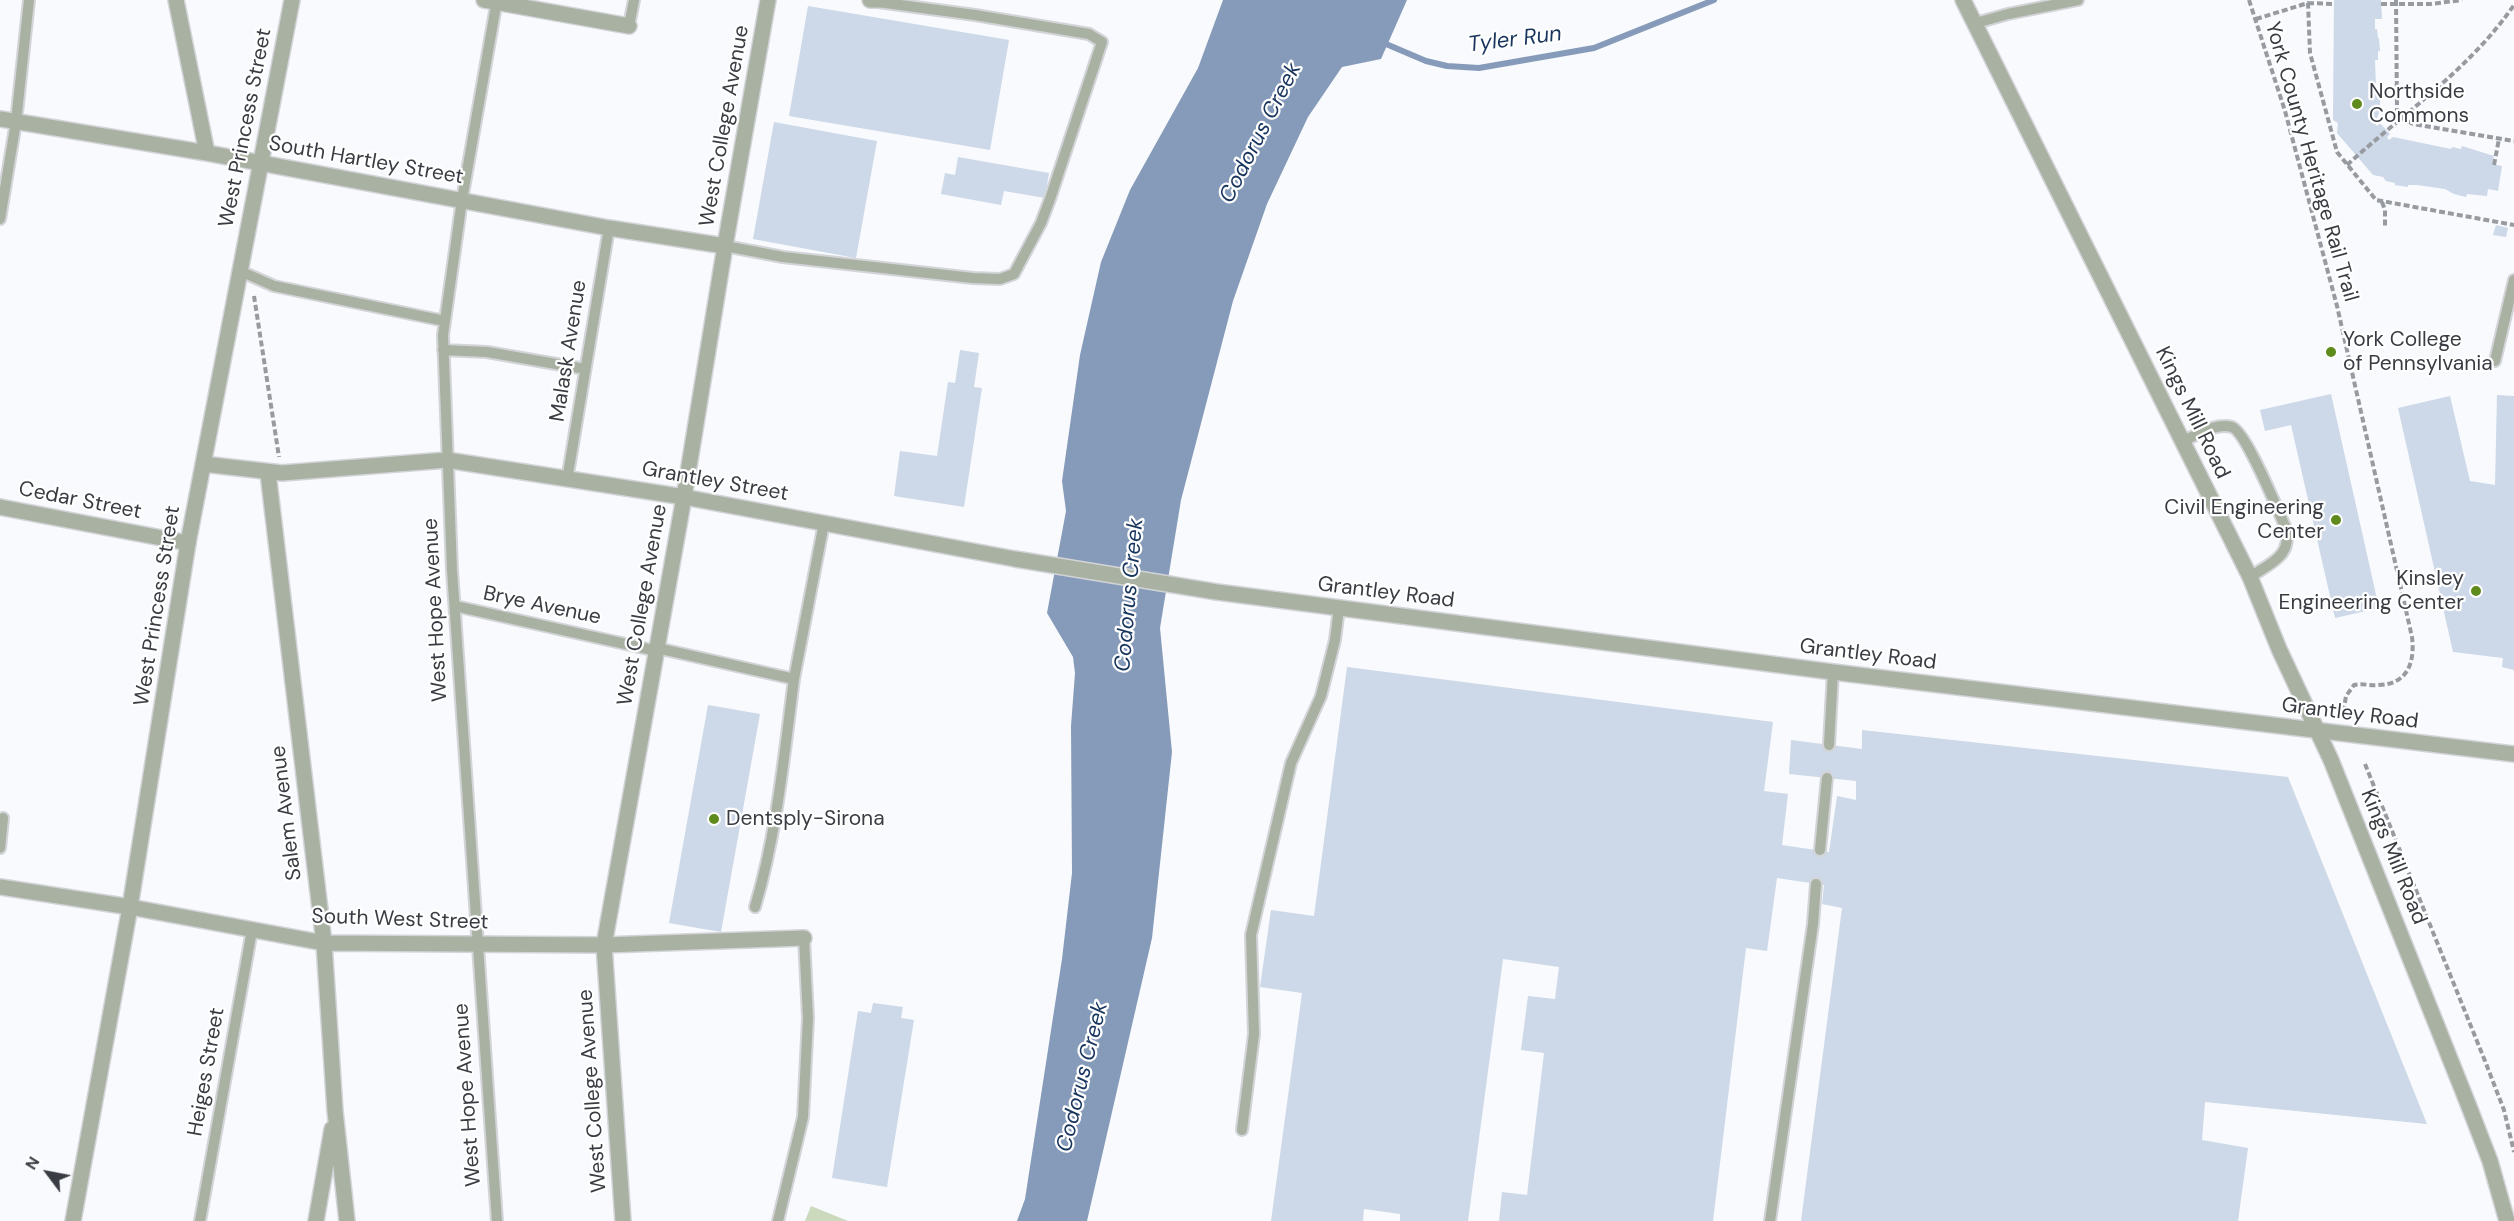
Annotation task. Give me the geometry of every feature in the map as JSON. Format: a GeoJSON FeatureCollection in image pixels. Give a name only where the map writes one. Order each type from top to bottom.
{"type":"FeatureCollection","features":[{"type":"Feature","properties":{"kind":"street"},"geometry":{"type":"LineString","coordinates":[[176,0],[207,153]]}},
{"type":"Feature","properties":{"kind":"street","name":"West Princess Street"},"geometry":{"type":"LineString","coordinates":[[73,1221],[130,907],[188,543],[245,273],[292,0]]}},
{"type":"Feature","properties":{"kind":"street","name":"West College Avenue"},"geometry":{"type":"LineString","coordinates":[[623,1221],[604,945],[684,497],[724,246],[768,0]]}},
{"type":"Feature","properties":{"kind":"street","name":"Kings Mill Road"},"geometry":{"type":"LineString","coordinates":[[1964,0],[2250,577],[2279,649],[2318,731],[2468,1104],[2490,1161],[2507,1221]]}},
{"type":"Feature","properties":{"kind":"street"},"geometry":{"type":"LineString","coordinates":[[492,1],[629,26]]}},
{"type":"Feature","properties":{"kind":"street","name":"South Hartley Street"},"geometry":{"type":"LineString","coordinates":[[0,119],[207,153],[609,228],[724,246]]}},
{"type":"Feature","properties":{"kind":"street","name":"Grantley Street"},"geometry":{"type":"LineString","coordinates":[[203,464],[275,473],[447,460],[684,497],[1015,560],[1217,592]]}},
{"type":"Feature","properties":{"kind":"street","name":"Salem Avenue"},"geometry":{"type":"LineString","coordinates":[[275,473],[324,943],[335,1111],[348,1221]]}},
{"type":"Feature","properties":{"kind":"street","name":"Cedar Street"},"geometry":{"type":"LineString","coordinates":[[0,507],[188,543]]}},
{"type":"Feature","properties":{"kind":"street","name":"Grantley Road"},"geometry":{"type":"LineString","coordinates":[[1217,592],[1833,672],[2514,754]]}},
{"type":"Feature","properties":{"kind":"street","name":"South West Street"},"geometry":{"type":"LineString","coordinates":[[0,887],[130,907],[324,943],[604,945],[804,938]]}},
{"type":"Feature","properties":{"kind":"street"},"geometry":{"type":"LineString","coordinates":[[316,1221],[335,1111]]}},
{"type":"Feature","properties":{"kind":"lane"},"geometry":{"type":"LineString","coordinates":[[0,219],[16,122],[29,0]]}},
{"type":"Feature","properties":{"kind":"lane"},"geometry":{"type":"LineString","coordinates":[[629,26],[634,0]]}},
{"type":"Feature","properties":{"kind":"lane"},"geometry":{"type":"LineString","coordinates":[[724,246],[783,257],[973,278],[1000,279],[1014,274],[1041,223],[1102,42],[1089,34],[876,0]]}},
{"type":"Feature","properties":{"kind":"lane"},"geometry":{"type":"LineString","coordinates":[[1976,23],[2078,0]]}},
{"type":"Feature","properties":{"kind":"lane","name":"West Hope Avenue"},"geometry":{"type":"LineString","coordinates":[[492,1],[445,321],[443,350],[455,606],[476,944],[497,1221]]}},
{"type":"Feature","properties":{"kind":"lane","name":"Malask Avenue"},"geometry":{"type":"LineString","coordinates":[[567,480],[609,228]]}},
{"type":"Feature","properties":{"kind":"lane"},"geometry":{"type":"LineString","coordinates":[[245,273],[274,286],[445,321]]}},
{"type":"Feature","properties":{"kind":"lane"},"geometry":{"type":"LineString","coordinates":[[2495,361],[2514,280]]}},
{"type":"Feature","properties":{"kind":"lane"},"geometry":{"type":"LineString","coordinates":[[443,350],[487,352],[585,369]]}},
{"type":"Feature","properties":{"kind":"lane"},"geometry":{"type":"LineString","coordinates":[[2183,441],[2220,426],[2231,427],[2238,431],[2248,448],[2288,537],[2283,554],[2250,577]]}},
{"type":"Feature","properties":{"kind":"lane"},"geometry":{"type":"LineString","coordinates":[[755,907],[766,867],[780,787],[794,679],[825,523]]}},
{"type":"Feature","properties":{"kind":"lane","name":"Brye Avenue"},"geometry":{"type":"LineString","coordinates":[[455,606],[794,679]]}},
{"type":"Feature","properties":{"kind":"lane"},"geometry":{"type":"LineString","coordinates":[[1242,1131],[1254,1034],[1251,935],[1291,763],[1321,696],[1335,640],[1339,608]]}},
{"type":"Feature","properties":{"kind":"lane"},"geometry":{"type":"LineString","coordinates":[[1829,745],[1833,672]]}},
{"type":"Feature","properties":{"kind":"lane"},"geometry":{"type":"LineString","coordinates":[[1820,850],[1827,778]]}},
{"type":"Feature","properties":{"kind":"lane"},"geometry":{"type":"LineString","coordinates":[[0,848],[3,818]]}},
{"type":"Feature","properties":{"kind":"lane"},"geometry":{"type":"LineString","coordinates":[[1770,1221],[1812,935],[1816,884]]}},
{"type":"Feature","properties":{"kind":"lane","name":"Heiges Street"},"geometry":{"type":"LineString","coordinates":[[200,1221],[252,930]]}},
{"type":"Feature","properties":{"kind":"lane"},"geometry":{"type":"LineString","coordinates":[[778,1221],[804,1117],[808,1018],[804,938]]}},
{"type":"Feature","properties":{"kind":"path","name":"York County Heritage Rail Trail"},"geometry":{"type":"LineString","coordinates":[[2249,0],[2285,111],[2337,306],[2412,638],[2413,660],[2398,680],[2382,685],[2354,685],[2346,696],[2343,708]]}},
{"type":"Feature","properties":{"kind":"path"},"geometry":{"type":"LineString","coordinates":[[2381,4],[2396,2],[2431,4],[2462,0]]}},
{"type":"Feature","properties":{"kind":"path"},"geometry":{"type":"LineString","coordinates":[[2396,2],[2397,110],[2402,118],[2413,124],[2514,141]]}},
{"type":"Feature","properties":{"kind":"path"},"geometry":{"type":"LineString","coordinates":[[2256,19],[2308,3],[2334,4]]}},
{"type":"Feature","properties":{"kind":"path"},"geometry":{"type":"LineString","coordinates":[[2308,3],[2307,27],[2317,81],[2337,152],[2376,200],[2514,225]]}},
{"type":"Feature","properties":{"kind":"path"},"geometry":{"type":"LineString","coordinates":[[2347,165],[2461,67],[2488,39],[2514,5]]}},
{"type":"Feature","properties":{"kind":"path"},"geometry":{"type":"LineString","coordinates":[[2494,165],[2499,139]]}},
{"type":"Feature","properties":{"kind":"path"},"geometry":{"type":"LineString","coordinates":[[2382,202],[2385,210],[2385,228]]}},
{"type":"Feature","properties":{"kind":"path"},"geometry":{"type":"LineString","coordinates":[[245,273],[275,473]]}},
{"type":"Feature","properties":{"kind":"path"},"geometry":{"type":"LineString","coordinates":[[2365,764],[2504,1110],[2514,1152]]}},
{"type":"Feature","properties":{"kind":"green space"},"geometry":{"type":"Polygon","coordinates":[[[811,1206],[848,1221],[805,1221],[811,1206]]]}},
{"type":"Feature","properties":{"kind":"water","name":"Codorus Creek"},"geometry":{"type":"Polygon","coordinates":[[[1223,0],[1407,0],[1381,59],[1342,67],[1308,117],[1267,204],[1233,301],[1181,500],[1160,628],[1172,752],[1152,938],[1087,1221],[1017,1221],[1025,1199],[1062,959],[1072,873],[1071,726],[1075,673],[1073,657],[1047,613],[1066,511],[1062,481],[1080,355],[1101,262],[1130,190],[1198,68],[1223,0]]]}},
{"type":"Feature","properties":{"kind":"building","name":"Northside Commons"},"geometry":{"type":"Polygon","coordinates":[[[2334,0],[2381,0],[2382,19],[2375,19],[2380,51],[2378,51],[2378,60],[2375,60],[2380,110],[2375,124],[2377,126],[2380,123],[2390,134],[2387,137],[2389,140],[2393,137],[2451,149],[2452,147],[2461,149],[2462,146],[2494,156],[2492,164],[2502,166],[2498,191],[2488,189],[2487,196],[2467,194],[2466,197],[2445,189],[2395,185],[2383,177],[2373,175],[2337,133],[2338,123],[2333,120],[2334,0]]]}},
{"type":"Feature","properties":{"kind":"building"},"geometry":{"type":"Polygon","coordinates":[[[808,6],[1009,40],[990,150],[789,116],[808,6]]]}},
{"type":"Feature","properties":{"kind":"building"},"geometry":{"type":"Polygon","coordinates":[[[774,122],[877,141],[856,258],[753,239],[774,122]]]}},
{"type":"Feature","properties":{"kind":"building"},"geometry":{"type":"Polygon","coordinates":[[[958,157],[1049,173],[1045,198],[1004,191],[1001,205],[941,194],[945,173],[955,175],[958,157]]]}},
{"type":"Feature","properties":{"kind":"building"},"geometry":{"type":"Polygon","coordinates":[[[2496,225],[2508,228],[2506,237],[2493,235],[2496,225]]]}},
{"type":"Feature","properties":{"kind":"building"},"geometry":{"type":"Polygon","coordinates":[[[960,350],[979,353],[974,387],[982,388],[964,507],[894,496],[900,451],[937,456],[948,382],[955,383],[960,350]]]}},
{"type":"Feature","properties":{"kind":"building","name":"Civil Engineering Center"},"geometry":{"type":"Polygon","coordinates":[[[2331,394],[2379,608],[2335,618],[2291,425],[2265,431],[2260,410],[2331,394]]]}},
{"type":"Feature","properties":{"kind":"building","name":"Kinsley Engineering Center"},"geometry":{"type":"Polygon","coordinates":[[[2497,395],[2514,396],[2514,670],[2502,667],[2503,658],[2453,652],[2398,408],[2450,396],[2470,481],[2495,485],[2497,395]]]}},
{"type":"Feature","properties":{"kind":"building"},"geometry":{"type":"Polygon","coordinates":[[[1347,667],[1773,722],[1764,791],[1788,794],[1782,845],[1829,852],[1837,796],[1856,800],[1856,781],[1789,774],[1791,740],[1862,749],[1862,730],[2288,777],[2427,1124],[2205,1102],[2202,1140],[2248,1148],[2238,1221],[1801,1221],[1842,908],[1822,904],[1824,885],[1777,878],[1767,951],[1746,948],[1713,1221],[1499,1221],[1502,1192],[1527,1195],[1544,1053],[1521,1050],[1528,996],[1555,999],[1559,967],[1503,959],[1468,1221],[1400,1221],[1400,1214],[1364,1209],[1363,1221],[1271,1221],[1302,993],[1260,987],[1271,910],[1314,916],[1347,667]]]}},
{"type":"Feature","properties":{"kind":"building","name":"Dentsply-Sirona"},"geometry":{"type":"Polygon","coordinates":[[[708,705],[760,714],[721,932],[669,923],[708,705]]]}},
{"type":"Feature","properties":{"kind":"building"},"geometry":{"type":"Polygon","coordinates":[[[873,1003],[903,1007],[901,1018],[914,1020],[887,1187],[832,1178],[858,1011],[871,1013],[873,1003]]]}},
{"type":"Feature","properties":{"kind":"waterway","name":"Tyler Run"},"geometry":{"type":"LineString","coordinates":[[1379,41],[1426,61],[1447,66],[1479,68],[1594,48],[1714,0]]}},
{"type":"Feature","properties":{"kind":"place","name":"Northside Commons"},"geometry":{"type":"Point","coordinates":[2357,104]}},
{"type":"Feature","properties":{"kind":"place","name":"York College of Pennsylvania"},"geometry":{"type":"Point","coordinates":[2331,352]}},
{"type":"Feature","properties":{"kind":"place","name":"Civil Engineering Center"},"geometry":{"type":"Point","coordinates":[2336,520]}},
{"type":"Feature","properties":{"kind":"place","name":"Kinsley Engineering Center"},"geometry":{"type":"Point","coordinates":[2476,591]}},
{"type":"Feature","properties":{"kind":"place","name":"Dentsply-Sirona"},"geometry":{"type":"Point","coordinates":[714,819]}}]}
